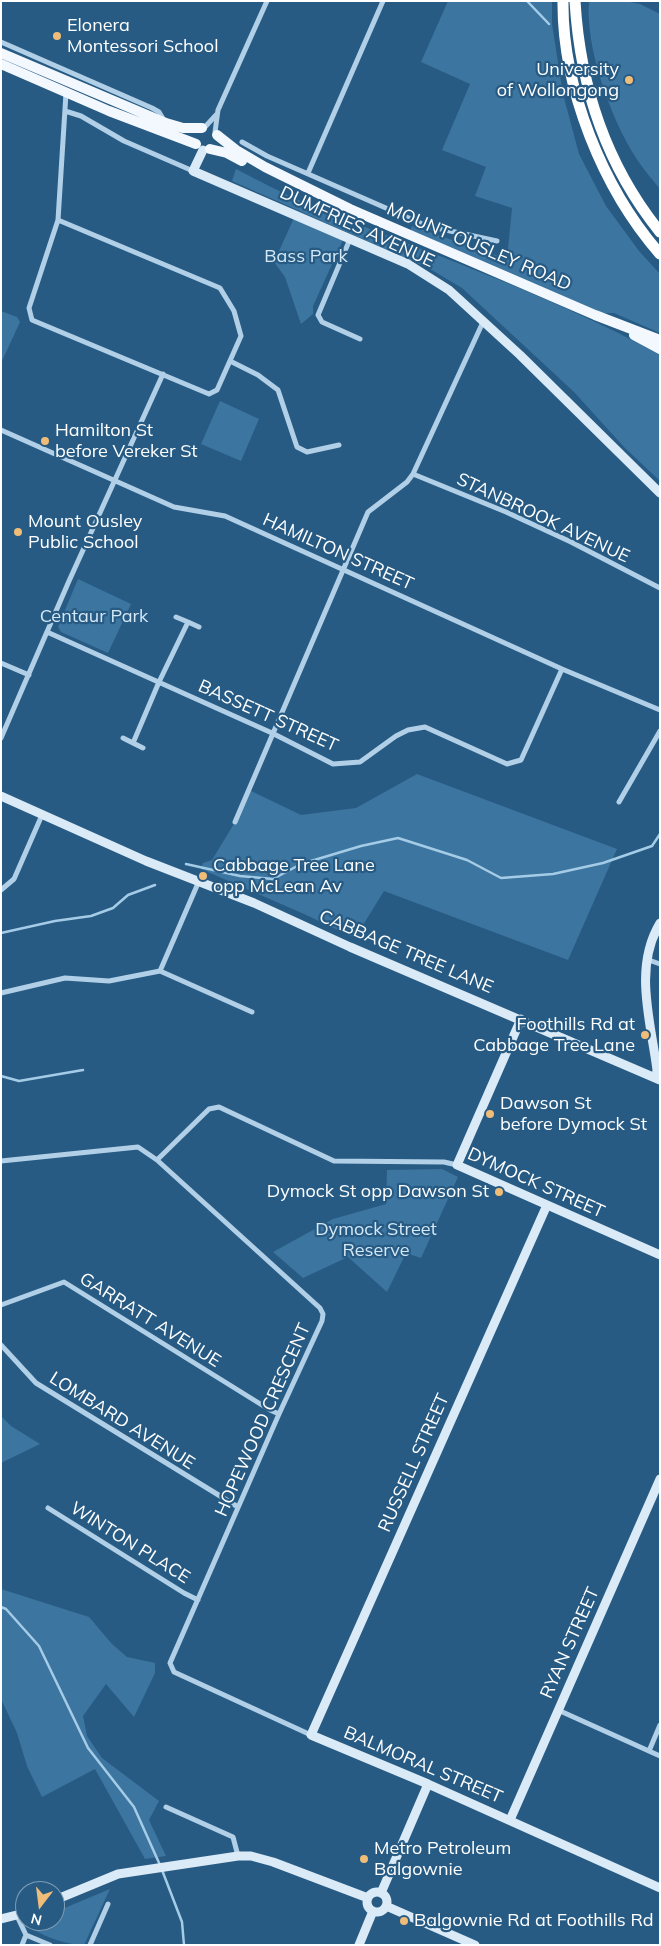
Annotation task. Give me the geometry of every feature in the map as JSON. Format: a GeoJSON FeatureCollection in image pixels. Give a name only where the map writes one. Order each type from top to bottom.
{"type":"FeatureCollection","features":[{"type":"Feature","properties":{"kind":"highway"},"geometry":{"type":"LineString","coordinates":[[563,1],[568,55],[582,113],[614,187],[625,207],[658,252]]}},
{"type":"Feature","properties":{"kind":"highway"},"geometry":{"type":"LineString","coordinates":[[575,1],[584,75],[601,129],[628,187],[660,232]]}},
{"type":"Feature","properties":{"kind":"main road"},"geometry":{"type":"LineString","coordinates":[[1,53],[166,123],[183,128],[203,128],[210,128],[216,133],[216,144],[203,148],[195,135],[203,128]]}},
{"type":"Feature","properties":{"kind":"main road","name":"MOUNT OUSLEY ROAD"},"geometry":{"type":"LineString","coordinates":[[1,64],[138,123],[203,148],[231,154],[293,188],[350,209]]}},
{"type":"Feature","properties":{"kind":"main road","name":"MOUNT OUSLEY ROAD"},"geometry":{"type":"LineString","coordinates":[[216,133],[236,150],[265,167],[350,209],[595,315],[660,340]]}},
{"type":"Feature","properties":{"kind":"main road","name":"MOUNT OUSLEY ROAD"},"geometry":{"type":"LineString","coordinates":[[595,315],[660,349]]}},
{"type":"Feature","properties":{"kind":"street"},"geometry":{"type":"LineString","coordinates":[[203,128],[218,110],[267,1]]}},
{"type":"Feature","properties":{"kind":"street"},"geometry":{"type":"LineString","coordinates":[[308,173],[383,1]]}},
{"type":"Feature","properties":{"kind":"street"},"geometry":{"type":"LineString","coordinates":[[1,42],[151,107],[159,112],[166,123]]}},
{"type":"Feature","properties":{"kind":"street"},"geometry":{"type":"LineString","coordinates":[[58,220],[220,288],[234,311],[241,336],[216,390],[210,394],[32,320],[29,308],[58,220],[66,92]]}},
{"type":"Feature","properties":{"kind":"street"},"geometry":{"type":"LineString","coordinates":[[216,133],[218,110]]}},
{"type":"Feature","properties":{"kind":"street","name":"DUMFRIES AVENUE"},"geometry":{"type":"LineString","coordinates":[[66,111],[81,116],[124,141],[408,264],[441,284],[520,356],[660,493]]}},
{"type":"Feature","properties":{"kind":"street","name":"MOUNT OUSLEY ROAD"},"geometry":{"type":"LineString","coordinates":[[242,142],[267,156],[427,226],[497,241]]}},
{"type":"Feature","properties":{"kind":"street"},"geometry":{"type":"LineString","coordinates":[[193,171],[203,148]]}},
{"type":"Feature","properties":{"kind":"street"},"geometry":{"type":"LineString","coordinates":[[350,239],[318,315],[322,322],[360,340]]}},
{"type":"Feature","properties":{"kind":"street"},"geometry":{"type":"LineString","coordinates":[[235,822],[368,512],[407,482],[413,474],[483,322]]}},
{"type":"Feature","properties":{"kind":"street"},"geometry":{"type":"LineString","coordinates":[[230,362],[258,375],[278,390],[297,447],[307,452],[339,445]]}},
{"type":"Feature","properties":{"kind":"street"},"geometry":{"type":"LineString","coordinates":[[1,738],[163,374]]}},
{"type":"Feature","properties":{"kind":"street","name":"HAMILTON STREET"},"geometry":{"type":"LineString","coordinates":[[1,430],[174,507],[225,516],[562,669],[660,710]]}},
{"type":"Feature","properties":{"kind":"street","name":"STANBROOK AVENUE"},"geometry":{"type":"LineString","coordinates":[[413,474],[506,512],[571,542],[660,588]]}},
{"type":"Feature","properties":{"kind":"street"},"geometry":{"type":"LineString","coordinates":[[176,617],[199,627]]}},
{"type":"Feature","properties":{"kind":"street"},"geometry":{"type":"LineString","coordinates":[[133,743],[159,682],[188,622]]}},
{"type":"Feature","properties":{"kind":"street","name":"BASSETT STREET"},"geometry":{"type":"LineString","coordinates":[[47,632],[272,734],[333,764],[360,762],[396,736],[408,730],[425,727],[507,764],[521,760],[562,669]]}},
{"type":"Feature","properties":{"kind":"street"},"geometry":{"type":"LineString","coordinates":[[1,663],[29,675]]}},
{"type":"Feature","properties":{"kind":"street"},"geometry":{"type":"LineString","coordinates":[[619,802],[660,731]]}},
{"type":"Feature","properties":{"kind":"street"},"geometry":{"type":"LineString","coordinates":[[123,738],[143,748]]}},
{"type":"Feature","properties":{"kind":"street","name":"CABBAGE TREE LANE"},"geometry":{"type":"LineString","coordinates":[[1,796],[146,861],[254,903],[350,947],[658,1079]]}},
{"type":"Feature","properties":{"kind":"street"},"geometry":{"type":"LineString","coordinates":[[1,890],[14,879],[42,815]]}},
{"type":"Feature","properties":{"kind":"street"},"geometry":{"type":"LineString","coordinates":[[160,971],[199,881]]}},
{"type":"Feature","properties":{"kind":"street"},"geometry":{"type":"LineString","coordinates":[[658,1079],[645,979],[646,959],[655,932],[660,924]]}},
{"type":"Feature","properties":{"kind":"street"},"geometry":{"type":"LineString","coordinates":[[646,959],[660,964]]}},
{"type":"Feature","properties":{"kind":"street"},"geometry":{"type":"LineString","coordinates":[[1,993],[65,978],[109,981],[160,971],[252,1012]]}},
{"type":"Feature","properties":{"kind":"street"},"geometry":{"type":"LineString","coordinates":[[457,1165],[521,1020]]}},
{"type":"Feature","properties":{"kind":"street","name":"DYMOCK STREET"},"geometry":{"type":"LineString","coordinates":[[157,1160],[209,1109],[218,1107],[334,1162],[444,1162],[457,1165],[660,1254]]}},
{"type":"Feature","properties":{"kind":"street","name":"HOPEWOOD CRESCENT"},"geometry":{"type":"LineString","coordinates":[[1,1161],[138,1147],[157,1160],[320,1308],[324,1314],[170,1664],[174,1672]]}},
{"type":"Feature","properties":{"kind":"street","name":"RUSSELL STREET"},"geometry":{"type":"LineString","coordinates":[[311,1735],[546,1205]]}},
{"type":"Feature","properties":{"kind":"street","name":"GARRATT AVENUE"},"geometry":{"type":"LineString","coordinates":[[1,1305],[64,1282],[279,1414]]}},
{"type":"Feature","properties":{"kind":"street","name":"LOMBARD AVENUE"},"geometry":{"type":"LineString","coordinates":[[1,1345],[36,1383],[238,1508]]}},
{"type":"Feature","properties":{"kind":"street","name":"RYAN STREET"},"geometry":{"type":"LineString","coordinates":[[510,1820],[660,1479]]}},
{"type":"Feature","properties":{"kind":"street","name":"WINTON PLACE"},"geometry":{"type":"LineString","coordinates":[[48,1508],[198,1600]]}},
{"type":"Feature","properties":{"kind":"street","name":"BALMORAL STREET"},"geometry":{"type":"LineString","coordinates":[[174,1672],[311,1735],[428,1784],[660,1888]]}},
{"type":"Feature","properties":{"kind":"street"},"geometry":{"type":"LineString","coordinates":[[558,1710],[660,1756]]}},
{"type":"Feature","properties":{"kind":"street"},"geometry":{"type":"LineString","coordinates":[[648,1751],[660,1725]]}},
{"type":"Feature","properties":{"kind":"street"},"geometry":{"type":"LineString","coordinates":[[381,1894],[428,1784]]}},
{"type":"Feature","properties":{"kind":"street"},"geometry":{"type":"LineString","coordinates":[[166,1807],[233,1837],[238,1856]]}},
{"type":"Feature","properties":{"kind":"street"},"geometry":{"type":"LineString","coordinates":[[65,1896],[118,1874],[170,1865],[251,1856],[268,1860],[368,1898]]}},
{"type":"Feature","properties":{"kind":"street"},"geometry":{"type":"LineString","coordinates":[[372,1893],[381,1894],[386,1900],[386,1906],[382,1910],[373,1911],[368,1904],[368,1898],[372,1893]]}},
{"type":"Feature","properties":{"kind":"street"},"geometry":{"type":"LineString","coordinates":[[90,1945],[108,1904]]}},
{"type":"Feature","properties":{"kind":"street"},"geometry":{"type":"LineString","coordinates":[[386,1906],[474,1945]]}},
{"type":"Feature","properties":{"kind":"street"},"geometry":{"type":"LineString","coordinates":[[359,1945],[373,1911]]}},
{"type":"Feature","properties":{"kind":"street"},"geometry":{"type":"LineString","coordinates":[[1,1919],[15,1916]]}},
{"type":"Feature","properties":{"kind":"street"},"geometry":{"type":"LineString","coordinates":[[22,1945],[26,1935],[25,1931]]}},
{"type":"Feature","properties":{"kind":"street"},"geometry":{"type":"LineString","coordinates":[[26,1935],[50,1945]]}},
{"type":"Feature","properties":{"kind":"green space"},"geometry":{"type":"Polygon","coordinates":[[[448,1],[552,1],[552,24],[563,94],[579,154],[606,206],[639,251],[660,274],[660,333],[614,313],[601,313],[410,231],[412,226],[507,259],[512,208],[475,196],[486,167],[442,150],[470,84],[421,62],[448,1]]]}},
{"type":"Feature","properties":{"kind":"green space","name":"University of Wollongong"},"geometry":{"type":"Polygon","coordinates":[[[589,1],[625,1],[640,4],[660,14],[660,189],[636,158],[609,104],[591,40],[589,1]]]}},
{"type":"Feature","properties":{"kind":"green space"},"geometry":{"type":"Polygon","coordinates":[[[236,169],[301,201],[573,311],[660,355],[660,481],[625,448],[574,392],[462,288],[430,269],[232,181],[236,169]]]}},
{"type":"Feature","properties":{"kind":"green space","name":"Bass Park"},"geometry":{"type":"Polygon","coordinates":[[[294,218],[343,240],[313,306],[313,314],[301,324],[285,277],[274,262],[294,218]]]}},
{"type":"Feature","properties":{"kind":"green space"},"geometry":{"type":"Polygon","coordinates":[[[1,311],[17,317],[20,322],[2,361],[1,311]]]}},
{"type":"Feature","properties":{"kind":"green space"},"geometry":{"type":"Polygon","coordinates":[[[220,401],[259,419],[241,461],[201,444],[220,401]]]}},
{"type":"Feature","properties":{"kind":"green space","name":"Centaur Park"},"geometry":{"type":"Polygon","coordinates":[[[78,579],[131,604],[108,653],[61,632],[58,627],[78,579]]]}},
{"type":"Feature","properties":{"kind":"green space"},"geometry":{"type":"Polygon","coordinates":[[[417,774],[617,849],[568,960],[384,891],[355,938],[201,869],[203,863],[212,860],[235,822],[249,790],[301,815],[356,808],[417,774]]]}},
{"type":"Feature","properties":{"kind":"green space","name":"Dymock Street Reserve"},"geometry":{"type":"Polygon","coordinates":[[[442,1169],[458,1177],[421,1258],[406,1253],[387,1292],[348,1257],[303,1278],[273,1252],[333,1219],[386,1204],[387,1170],[442,1169]]]}},
{"type":"Feature","properties":{"kind":"green space"},"geometry":{"type":"Polygon","coordinates":[[[1,1416],[11,1426],[40,1444],[1,1463],[1,1416]]]}},
{"type":"Feature","properties":{"kind":"green space"},"geometry":{"type":"Polygon","coordinates":[[[1,1589],[89,1617],[112,1644],[127,1657],[155,1663],[155,1673],[134,1717],[106,1684],[83,1716],[87,1736],[102,1758],[159,1801],[149,1820],[166,1856],[145,1859],[95,1769],[42,1797],[27,1766],[17,1733],[1,1699],[1,1589]]]}},
{"type":"Feature","properties":{"kind":"green space"},"geometry":{"type":"Polygon","coordinates":[[[110,1889],[84,1945],[54,1939],[38,1931],[65,1931],[65,1908],[110,1889]]]}},
{"type":"Feature","properties":{"kind":"waterway"},"geometry":{"type":"LineString","coordinates":[[527,1],[549,24]]}},
{"type":"Feature","properties":{"kind":"waterway"},"geometry":{"type":"LineString","coordinates":[[186,864],[240,876],[273,879],[301,864],[361,846],[398,838],[467,860],[501,878],[553,874],[603,863],[652,846],[660,834]]}},
{"type":"Feature","properties":{"kind":"waterway"},"geometry":{"type":"LineString","coordinates":[[1,933],[55,921],[91,916],[113,908],[128,895],[155,885]]}},
{"type":"Feature","properties":{"kind":"waterway"},"geometry":{"type":"LineString","coordinates":[[1,1076],[19,1081],[83,1070]]}},
{"type":"Feature","properties":{"kind":"waterway"},"geometry":{"type":"LineString","coordinates":[[1,1607],[6,1609],[39,1646],[88,1748],[134,1807],[160,1865]]}},
{"type":"Feature","properties":{"kind":"waterway"},"geometry":{"type":"LineString","coordinates":[[162,1870],[182,1922],[184,1945]]}},
{"type":"Feature","properties":{"kind":"place","name":"Elonera Montessori School"},"geometry":{"type":"Point","coordinates":[57,36]}},
{"type":"Feature","properties":{"kind":"place","name":"University of Wollongong"},"geometry":{"type":"Point","coordinates":[629,80]}},
{"type":"Feature","properties":{"kind":"place","name":"Hamilton St before Vereker St"},"geometry":{"type":"Point","coordinates":[45,441]}},
{"type":"Feature","properties":{"kind":"place","name":"Mount Ousley Public School"},"geometry":{"type":"Point","coordinates":[18,532]}},
{"type":"Feature","properties":{"kind":"place","name":"Cabbage Tree Lane opp McLean Av"},"geometry":{"type":"Point","coordinates":[203,876]}},
{"type":"Feature","properties":{"kind":"place","name":"Foothills Rd at Cabbage Tree Lane"},"geometry":{"type":"Point","coordinates":[645,1035]}},
{"type":"Feature","properties":{"kind":"place","name":"Dawson St before Dymock St"},"geometry":{"type":"Point","coordinates":[490,1114]}},
{"type":"Feature","properties":{"kind":"place","name":"Dymock St opp Dawson St"},"geometry":{"type":"Point","coordinates":[499,1192]}},
{"type":"Feature","properties":{"kind":"place","name":"Metro Petroleum Balgownie"},"geometry":{"type":"Point","coordinates":[364,1859]}},
{"type":"Feature","properties":{"kind":"place","name":"Balgownie Rd at Foothills Rd"},"geometry":{"type":"Point","coordinates":[404,1921]}}]}
